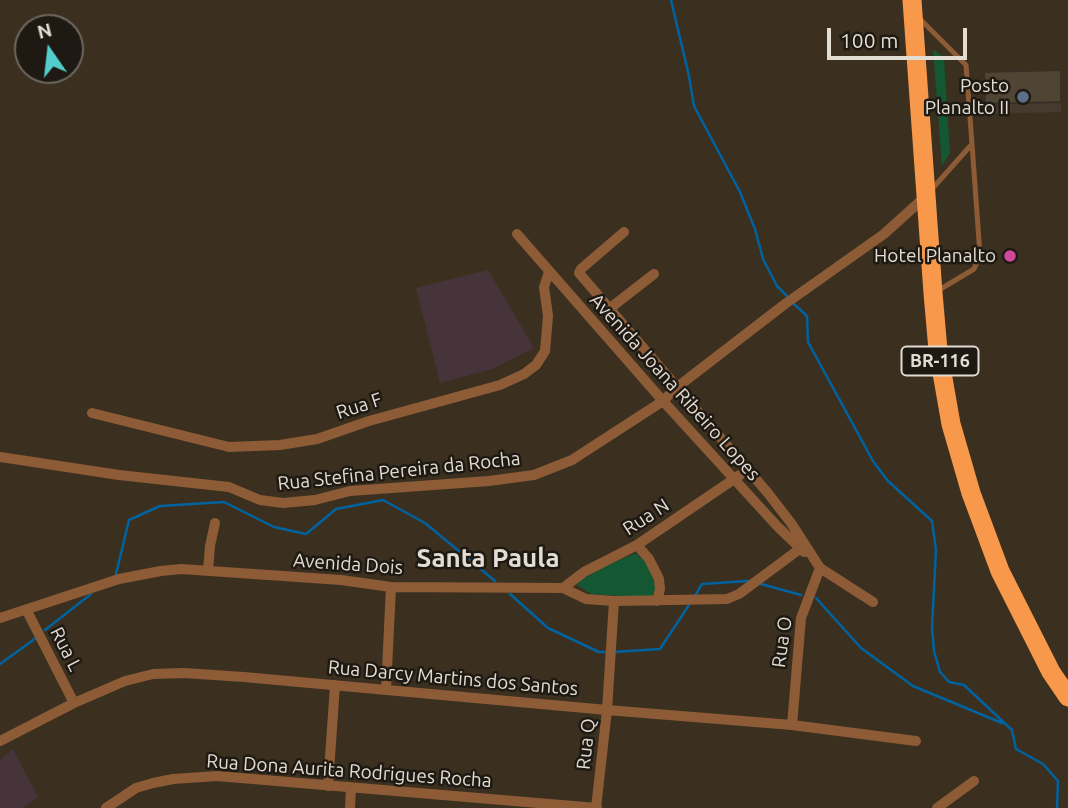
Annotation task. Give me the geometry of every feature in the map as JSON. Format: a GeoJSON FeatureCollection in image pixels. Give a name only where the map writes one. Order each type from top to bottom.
{"type":"FeatureCollection","features":[{"type":"Feature","properties":{"kind":"highway","name":"BR-116"},"geometry":{"type":"LineString","coordinates":[[913,6],[938,350],[951,424],[971,494],[1000,571],[1052,672],[1068,697]]}},
{"type":"Feature","properties":{"kind":"street","name":"Rua Stefina Pereira da Rocha"},"geometry":{"type":"LineString","coordinates":[[0,457],[119,475],[229,487],[260,500],[283,503],[350,491],[534,475],[572,460],[663,401],[785,304],[884,234],[925,197]]}},
{"type":"Feature","properties":{"kind":"street","name":"Avenida Joana Ribeiro Lopes"},"geometry":{"type":"LineString","coordinates":[[624,232],[580,269],[579,273],[791,523],[803,547]]}},
{"type":"Feature","properties":{"kind":"street","name":"Avenida Joana Ribeiro Lopes"},"geometry":{"type":"LineString","coordinates":[[517,234],[663,401],[820,568],[873,602]]}},
{"type":"Feature","properties":{"kind":"street","name":"Rua F"},"geometry":{"type":"LineString","coordinates":[[92,413],[229,447],[280,445],[317,439],[369,421],[500,385],[536,365],[544,351],[548,316],[544,287],[549,272]]}},
{"type":"Feature","properties":{"kind":"street"},"geometry":{"type":"LineString","coordinates":[[609,309],[654,274]]}},
{"type":"Feature","properties":{"kind":"street","name":"Rua N"},"geometry":{"type":"LineString","coordinates":[[563,588],[584,572],[637,545],[746,469]]}},
{"type":"Feature","properties":{"kind":"street"},"geometry":{"type":"LineString","coordinates":[[208,571],[215,523]]}},
{"type":"Feature","properties":{"kind":"street"},"geometry":{"type":"LineString","coordinates":[[637,545],[649,559],[659,579],[657,601]]}},
{"type":"Feature","properties":{"kind":"street","name":"Avenida Dois"},"geometry":{"type":"LineString","coordinates":[[0,618],[119,579],[161,571],[208,571],[341,580],[391,587],[563,588],[586,599],[614,601],[716,600],[739,594],[803,547]]}},
{"type":"Feature","properties":{"kind":"street","name":"Rua O"},"geometry":{"type":"LineString","coordinates":[[792,725],[801,618],[820,568]]}},
{"type":"Feature","properties":{"kind":"street"},"geometry":{"type":"LineString","coordinates":[[386,690],[391,587]]}},
{"type":"Feature","properties":{"kind":"street","name":"Rua Q"},"geometry":{"type":"LineString","coordinates":[[596,808],[607,710],[614,601]]}},
{"type":"Feature","properties":{"kind":"street","name":"Rua L"},"geometry":{"type":"LineString","coordinates":[[27,611],[74,703]]}},
{"type":"Feature","properties":{"kind":"street","name":"Rua Darcy Martins dos Santos"},"geometry":{"type":"LineString","coordinates":[[0,741],[74,703],[125,681],[153,674],[244,677],[792,725],[916,741]]}},
{"type":"Feature","properties":{"kind":"street"},"geometry":{"type":"LineString","coordinates":[[328,786],[335,685]]}},
{"type":"Feature","properties":{"kind":"street","name":"Rua Dona Aurita Rodrigues Rocha"},"geometry":{"type":"LineString","coordinates":[[106,808],[135,788],[173,779],[238,776],[530,805],[596,808]]}},
{"type":"Feature","properties":{"kind":"street"},"geometry":{"type":"LineString","coordinates":[[936,808],[974,780]]}},
{"type":"Feature","properties":{"kind":"street"},"geometry":{"type":"LineString","coordinates":[[350,808],[351,788]]}},
{"type":"Feature","properties":{"kind":"street"},"geometry":{"type":"LineString","coordinates":[[429,795],[429,808]]}},
{"type":"Feature","properties":{"kind":"lane"},"geometry":{"type":"LineString","coordinates":[[913,6],[966,65],[980,255],[974,269],[963,278],[933,293]]}},
{"type":"Feature","properties":{"kind":"lane"},"geometry":{"type":"LineString","coordinates":[[925,197],[972,144]]}},
{"type":"Feature","properties":{"kind":"shaded area"},"geometry":{"type":"Polygon","coordinates":[[[488,270],[534,348],[492,369],[440,383],[416,288],[488,270]]]}},
{"type":"Feature","properties":{"kind":"shaded area"},"geometry":{"type":"Polygon","coordinates":[[[13,749],[38,797],[22,808],[0,808],[0,760],[13,749]]]}},
{"type":"Feature","properties":{"kind":"green space"},"geometry":{"type":"Polygon","coordinates":[[[933,49],[944,58],[950,153],[942,166],[933,49]]]}},
{"type":"Feature","properties":{"kind":"green space"},"geometry":{"type":"Polygon","coordinates":[[[636,553],[657,582],[653,598],[591,594],[577,585],[579,581],[606,566],[636,553]]]}},
{"type":"Feature","properties":{"kind":"building","name":"Posto Planalto II"},"geometry":{"type":"Polygon","coordinates":[[[1061,70],[1061,102],[985,104],[984,72],[1061,70]]]}},
{"type":"Feature","properties":{"kind":"waterway"},"geometry":{"type":"LineString","coordinates":[[671,0],[694,106],[740,192],[755,229],[763,259],[777,286],[787,296]]}},
{"type":"Feature","properties":{"kind":"waterway"},"geometry":{"type":"LineString","coordinates":[[794,304],[807,316],[808,342],[873,461],[888,481],[932,521],[936,550],[932,627],[934,651],[940,672],[949,682],[964,685],[1012,730],[1016,749],[1043,764],[1058,781],[1057,808]]}},
{"type":"Feature","properties":{"kind":"waterway"},"geometry":{"type":"LineString","coordinates":[[116,574],[129,520],[160,506],[224,502],[274,527],[306,534],[336,509],[383,500],[425,523],[495,581]]}},
{"type":"Feature","properties":{"kind":"waterway"},"geometry":{"type":"LineString","coordinates":[[695,596],[702,584],[748,581]]}},
{"type":"Feature","properties":{"kind":"waterway"},"geometry":{"type":"LineString","coordinates":[[761,584],[801,595]]}},
{"type":"Feature","properties":{"kind":"waterway"},"geometry":{"type":"LineString","coordinates":[[45,630],[91,594]]}},
{"type":"Feature","properties":{"kind":"waterway"},"geometry":{"type":"LineString","coordinates":[[510,594],[548,628],[599,652],[607,652]]}},
{"type":"Feature","properties":{"kind":"waterway"},"geometry":{"type":"LineString","coordinates":[[816,598],[861,648],[913,686],[1002,723]]}},
{"type":"Feature","properties":{"kind":"waterway"},"geometry":{"type":"LineString","coordinates":[[614,652],[660,649],[689,605]]}},
{"type":"Feature","properties":{"kind":"waterway"},"geometry":{"type":"LineString","coordinates":[[0,664],[36,638]]}},
{"type":"Feature","properties":{"kind":"place","name":"Posto Planalto II"},"geometry":{"type":"Point","coordinates":[1023,97]}},
{"type":"Feature","properties":{"kind":"place","name":"Hotel Planalto"},"geometry":{"type":"Point","coordinates":[1010,256]}},
{"type":"Feature","properties":{"kind":"district","name":"Santa Paula"},"geometry":{"type":"Point","coordinates":[488,558]}}]}
